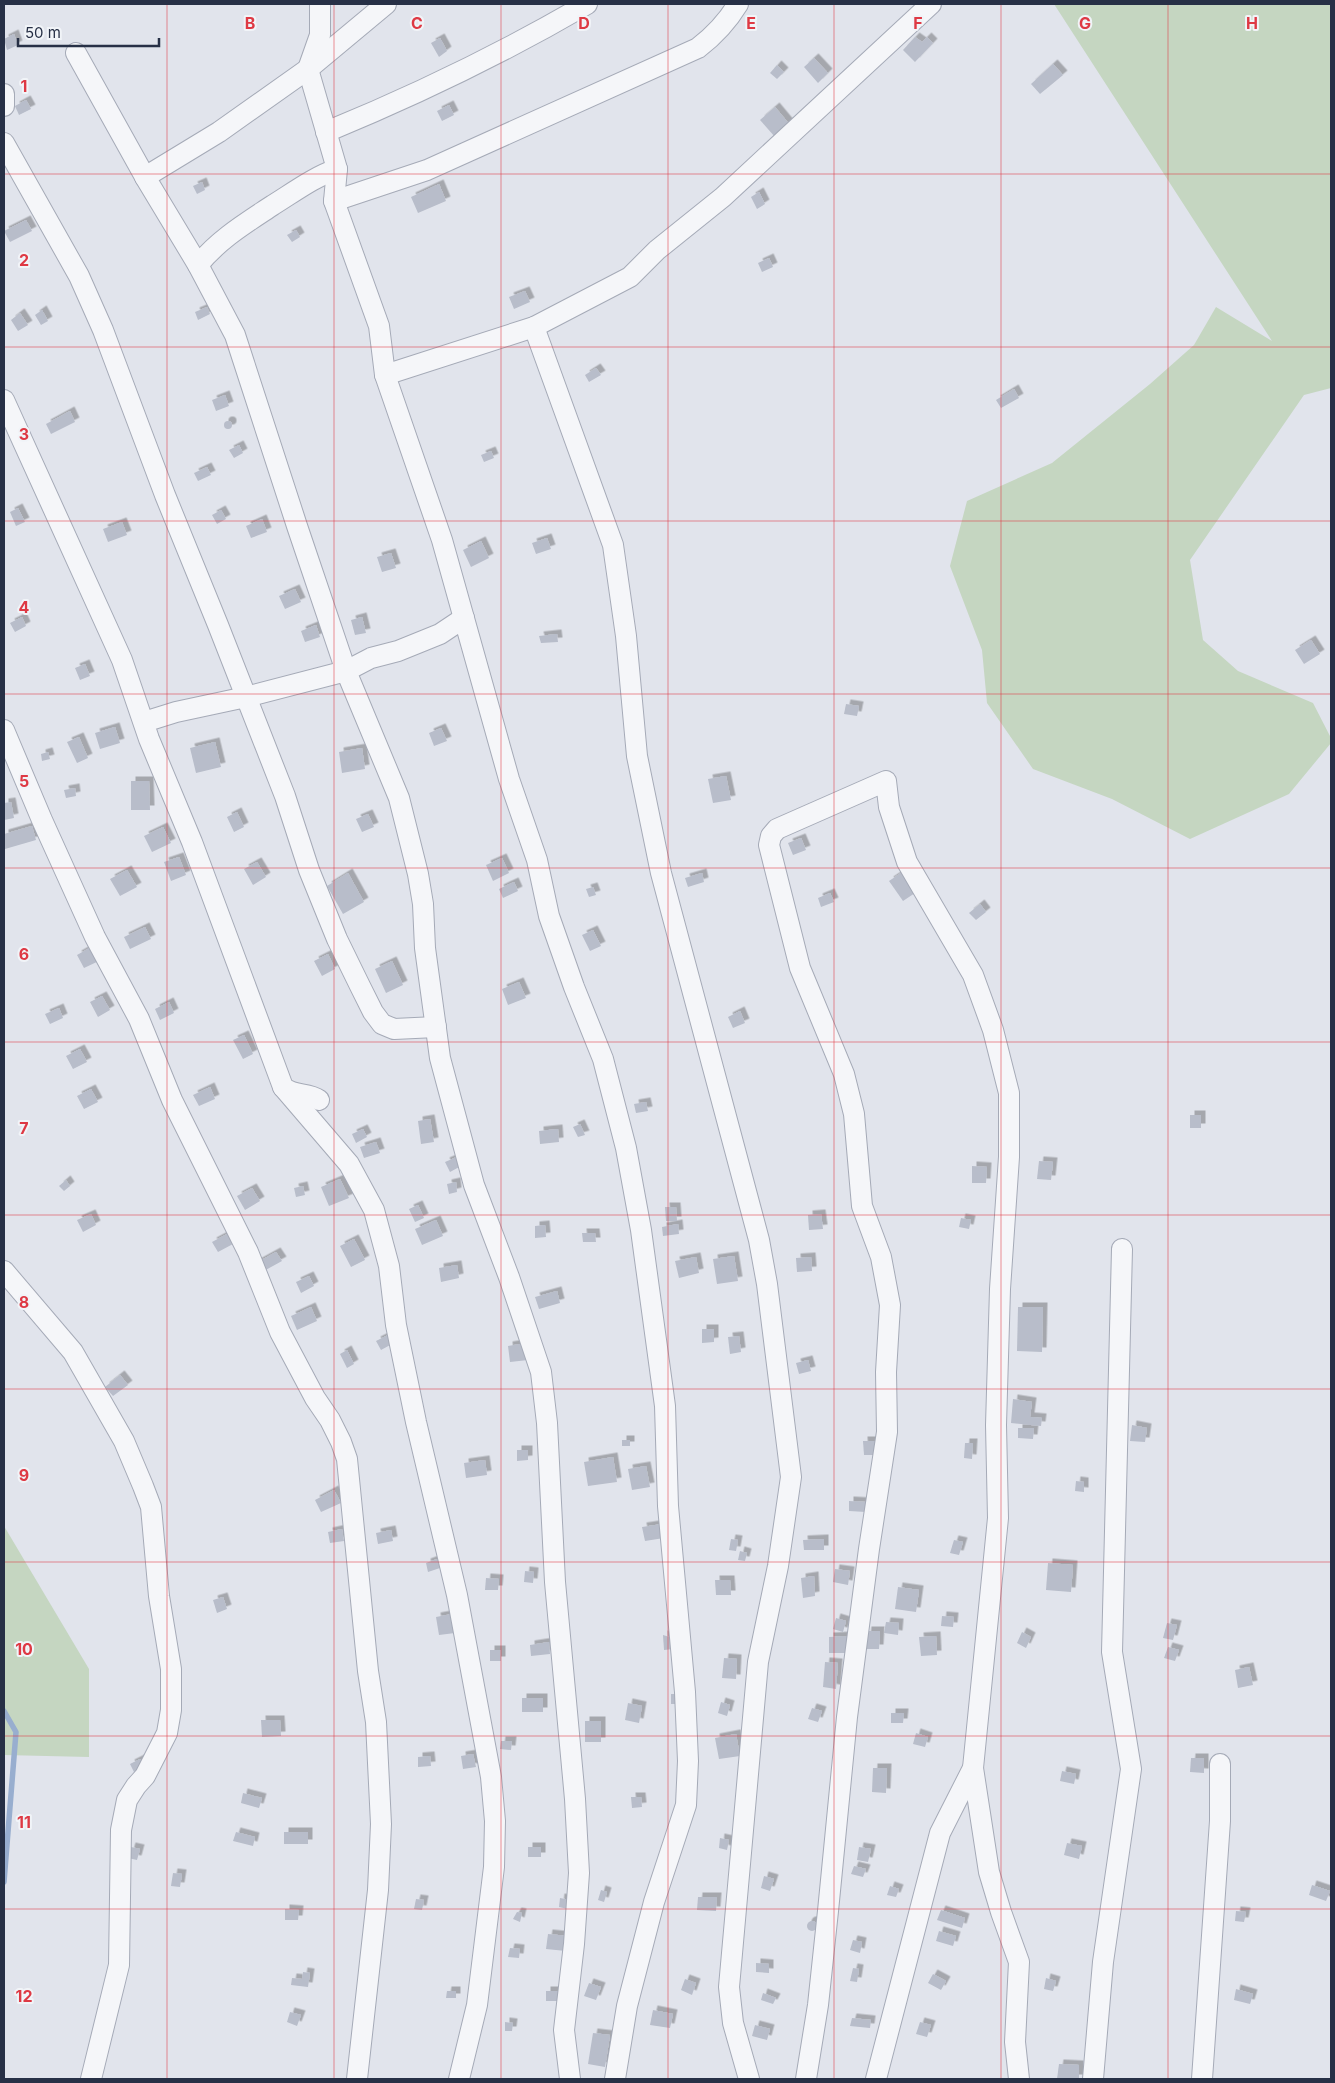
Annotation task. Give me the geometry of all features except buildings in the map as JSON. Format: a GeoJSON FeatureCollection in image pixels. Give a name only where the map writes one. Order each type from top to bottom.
{"type":"FeatureCollection","features":[{"type":"Feature","properties":{"kind":"street"},"geometry":{"type":"LineString","coordinates":[[320,4],[320,35],[308,69],[336,169],[334,201],[379,326],[385,375],[404,433],[432,507],[509,779],[537,860],[549,916],[574,987],[603,1059],[624,1139],[641,1230],[665,1406],[668,1506],[687,1720],[686,1805],[654,1902],[628,2006],[615,2079]]}},
{"type":"Feature","properties":{"kind":"street"},"geometry":{"type":"LineString","coordinates":[[145,177],[219,132],[308,69],[386,4]]}},
{"type":"Feature","properties":{"kind":"street"},"geometry":{"type":"LineString","coordinates":[[326,132],[385,108],[455,75],[529,37],[587,4]]}},
{"type":"Feature","properties":{"kind":"street"},"geometry":{"type":"LineString","coordinates":[[334,201],[427,170],[698,48],[715,35],[729,19],[738,4]]}},
{"type":"Feature","properties":{"kind":"street"},"geometry":{"type":"LineString","coordinates":[[385,375],[534,327],[630,277],[657,250],[722,197],[931,4]]}},
{"type":"Feature","properties":{"kind":"street"},"geometry":{"type":"LineString","coordinates":[[76,53],[145,177],[198,265],[235,335],[346,671],[399,798],[423,904],[425,948],[440,1058],[474,1184],[510,1277],[541,1372],[547,1423],[555,1582],[575,1799],[578,1873],[574,1944],[564,2030],[570,2079]]}},
{"type":"Feature","properties":{"kind":"street"},"geometry":{"type":"LineString","coordinates":[[4,94],[4,106]]}},
{"type":"Feature","properties":{"kind":"street"},"geometry":{"type":"LineString","coordinates":[[4,143],[80,276],[99,321],[165,495],[285,796],[309,870],[336,938],[373,1012],[382,1024],[394,1029],[436,1027]]}},
{"type":"Feature","properties":{"kind":"street"},"geometry":{"type":"LineString","coordinates":[[198,265],[207,254],[233,231],[319,175],[336,169]]}},
{"type":"Feature","properties":{"kind":"street"},"geometry":{"type":"LineString","coordinates":[[534,327],[612,545],[626,636],[637,756],[662,873],[758,1240],[767,1284],[783,1405],[791,1476],[778,1566],[758,1662],[729,1987],[733,2023],[749,2079]]}},
{"type":"Feature","properties":{"kind":"street"},"geometry":{"type":"LineString","coordinates":[[4,400],[122,660],[283,1087],[349,1164],[374,1210],[389,1266],[396,1325],[416,1422],[457,1595],[491,1777],[496,1821],[494,1867],[477,2005],[459,2079]]}},
{"type":"Feature","properties":{"kind":"street"},"geometry":{"type":"LineString","coordinates":[[144,722],[176,712],[246,697],[346,671],[371,658],[398,651],[440,634],[464,618]]}},
{"type":"Feature","properties":{"kind":"street"},"geometry":{"type":"LineString","coordinates":[[4,730],[95,937],[139,1019],[172,1100],[248,1252],[280,1332],[315,1398],[330,1420],[347,1459],[368,1671],[376,1722],[380,1824],[378,1890],[357,2079]]}},
{"type":"Feature","properties":{"kind":"street"},"geometry":{"type":"LineString","coordinates":[[806,2079],[809,2070],[822,1967],[847,1717],[868,1549],[887,1432],[886,1372],[890,1305],[881,1256],[862,1206],[854,1114],[844,1074],[800,968],[769,845],[777,829],[886,781],[889,807],[907,862],[973,975],[993,1030],[1009,1093],[1009,1157],[1000,1289],[996,1425],[998,1518],[973,1768],[989,1872],[1019,1962],[1015,2042],[1019,2079]]}},
{"type":"Feature","properties":{"kind":"street"},"geometry":{"type":"LineString","coordinates":[[283,1087],[297,1095],[313,1096],[319,1100]]}},
{"type":"Feature","properties":{"kind":"street"},"geometry":{"type":"LineString","coordinates":[[1093,2079],[1103,1962],[1131,1769],[1112,1652],[1122,1249]]}},
{"type":"Feature","properties":{"kind":"street"},"geometry":{"type":"LineString","coordinates":[[4,1271],[73,1352],[124,1441],[143,1486],[151,1507],[159,1596],[171,1668],[171,1710],[167,1733],[145,1776],[127,1800],[121,1830],[119,1965],[91,2079]]}},
{"type":"Feature","properties":{"kind":"street"},"geometry":{"type":"LineString","coordinates":[[1202,2079],[1220,1821],[1220,1764]]}},
{"type":"Feature","properties":{"kind":"street"},"geometry":{"type":"LineString","coordinates":[[876,2079],[940,1834],[973,1768]]}},
{"type":"Feature","properties":{"kind":"green space"},"geometry":{"type":"Polygon","coordinates":[[[1054,4],[1331,4],[1331,388],[1304,395],[1190,560],[1203,640],[1238,671],[1313,703],[1331,738],[1331,743],[1289,794],[1190,839],[1112,799],[1033,769],[987,703],[982,650],[950,566],[967,501],[1052,463],[1150,384],[1194,345],[1216,307],[1272,341],[1054,4]]]}},
{"type":"Feature","properties":{"kind":"green space"},"geometry":{"type":"Polygon","coordinates":[[[4,1526],[89,1669],[89,1757],[4,1755],[4,1526]]]}},
{"type":"Feature","properties":{"kind":"waterway"},"geometry":{"type":"LineString","coordinates":[[4,1711],[16,1732],[4,1882]]}}]}
